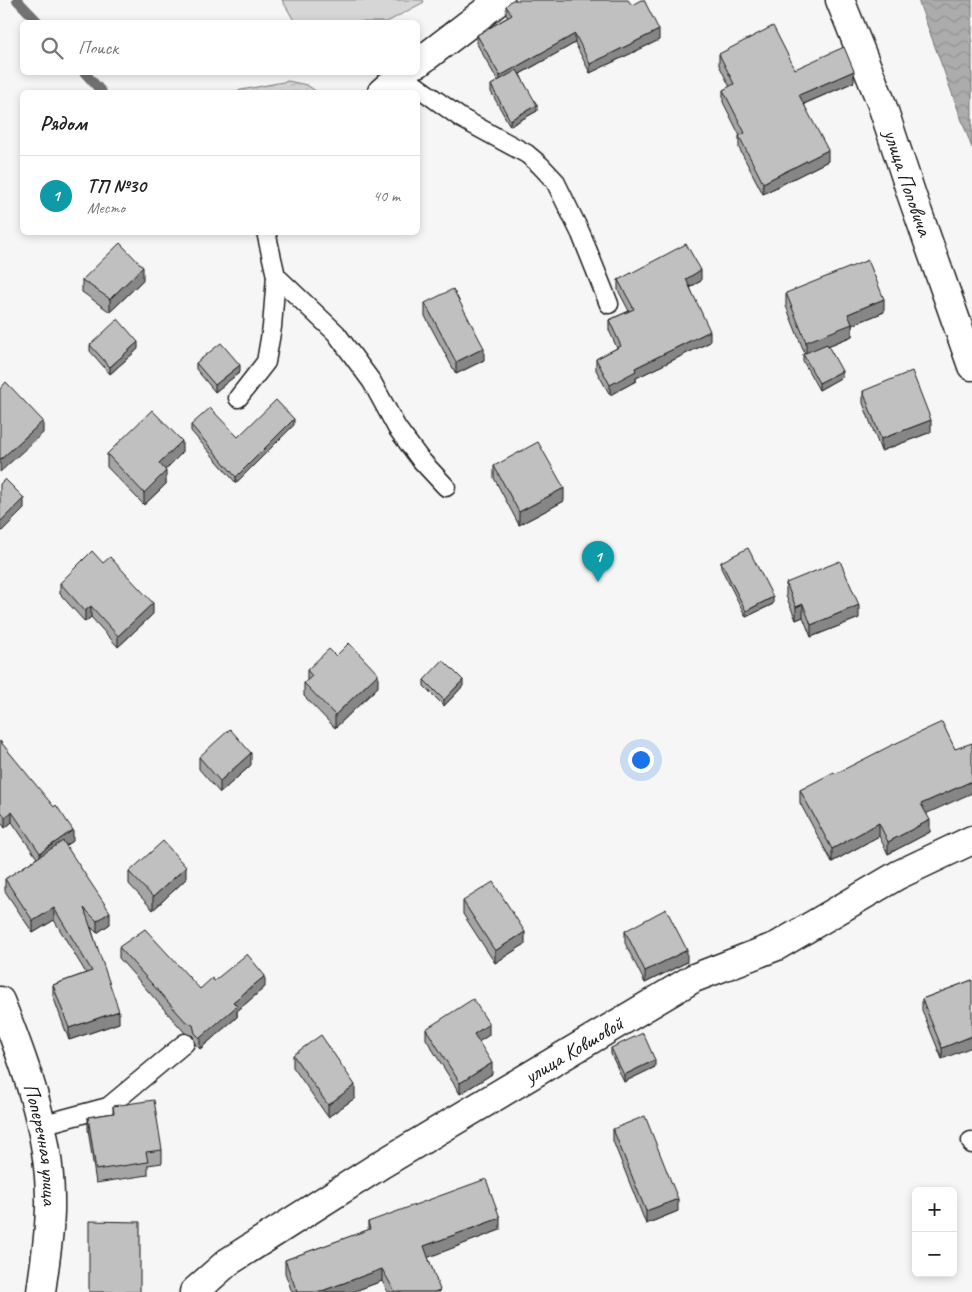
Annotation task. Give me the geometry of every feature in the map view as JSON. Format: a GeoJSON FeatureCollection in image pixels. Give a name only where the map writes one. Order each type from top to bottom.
{"type":"FeatureCollection","features":[{"type":"Feature","properties":{"kind":"street"},"geometry":{"type":"LineString","coordinates":[[420,62],[500,0]]}},
{"type":"Feature","properties":{"kind":"street","name":"улица Поповича"},"geometry":{"type":"LineString","coordinates":[[840,0],[881,102],[972,366]]}},
{"type":"Feature","properties":{"kind":"street","name":"улица Ковшовой"},"geometry":{"type":"LineString","coordinates":[[194,1292],[228,1262],[382,1164],[694,978],[777,946],[898,875],[972,840]]}},
{"type":"Feature","properties":{"kind":"street","name":"Поперечная улица"},"geometry":{"type":"LineString","coordinates":[[0,1001],[18,1046],[46,1146],[50,1197],[48,1242],[41,1292]]}},
{"type":"Feature","properties":{"kind":"lane"},"geometry":{"type":"LineString","coordinates":[[402,76],[461,118],[526,154],[540,165],[555,182],[582,234],[609,304]]}},
{"type":"Feature","properties":{"kind":"lane"},"geometry":{"type":"LineString","coordinates":[[238,398],[266,362],[272,327],[276,276],[267,235]]}},
{"type":"Feature","properties":{"kind":"lane"},"geometry":{"type":"LineString","coordinates":[[276,276],[336,333],[372,382],[397,428],[420,459],[446,487]]}},
{"type":"Feature","properties":{"kind":"lane"},"geometry":{"type":"LineString","coordinates":[[41,1125],[108,1107],[185,1042]]}},
{"type":"Feature","properties":{"kind":"green space"},"geometry":{"type":"Polygon","coordinates":[[[282,0],[423,0],[424,2],[391,20],[294,20],[282,0]]]}},
{"type":"Feature","properties":{"kind":"green space"},"geometry":{"type":"Polygon","coordinates":[[[288,81],[307,85],[314,90],[241,90],[288,81]]]}},
{"type":"Feature","properties":{"kind":"water"},"geometry":{"type":"Polygon","coordinates":[[[918,0],[972,0],[972,148],[918,0]]]}},
{"type":"Feature","properties":{"kind":"building"},"geometry":{"type":"Polygon","coordinates":[[[512,0],[628,0],[632,5],[644,0],[659,30],[590,64],[575,34],[500,76],[477,35],[512,15],[506,6],[512,0]]]}},
{"type":"Feature","properties":{"kind":"building"},"geometry":{"type":"Polygon","coordinates":[[[773,26],[795,69],[844,47],[854,71],[799,95],[828,150],[763,183],[739,136],[745,133],[723,90],[734,84],[719,54],[773,26]]]}},
{"type":"Feature","properties":{"kind":"building"},"geometry":{"type":"Polygon","coordinates":[[[517,70],[537,105],[510,120],[491,85],[517,70]]]}},
{"type":"Feature","properties":{"kind":"building"},"geometry":{"type":"Polygon","coordinates":[[[120,243],[143,267],[110,299],[82,280],[120,243]]]}},
{"type":"Feature","properties":{"kind":"building"},"geometry":{"type":"Polygon","coordinates":[[[686,244],[701,270],[686,279],[710,331],[635,368],[636,371],[610,385],[596,359],[621,346],[609,320],[634,309],[618,280],[686,244]]]}},
{"type":"Feature","properties":{"kind":"building"},"geometry":{"type":"Polygon","coordinates":[[[868,260],[884,299],[848,314],[852,324],[806,342],[786,293],[868,260]]]}},
{"type":"Feature","properties":{"kind":"building"},"geometry":{"type":"Polygon","coordinates":[[[453,289],[484,348],[456,362],[425,303],[453,289]]]}},
{"type":"Feature","properties":{"kind":"building"},"geometry":{"type":"Polygon","coordinates":[[[118,319],[138,342],[110,367],[90,345],[118,319]]]}},
{"type":"Feature","properties":{"kind":"building"},"geometry":{"type":"Polygon","coordinates":[[[221,343],[240,365],[215,385],[196,363],[221,343]]]}},
{"type":"Feature","properties":{"kind":"building"},"geometry":{"type":"Polygon","coordinates":[[[827,344],[842,371],[819,383],[803,354],[827,344]]]}},
{"type":"Feature","properties":{"kind":"building"},"geometry":{"type":"Polygon","coordinates":[[[912,371],[931,420],[881,439],[863,391],[912,371]]]}},
{"type":"Feature","properties":{"kind":"building"},"geometry":{"type":"Polygon","coordinates":[[[6,382],[43,421],[0,460],[0,389],[6,382]]]}},
{"type":"Feature","properties":{"kind":"building"},"geometry":{"type":"Polygon","coordinates":[[[276,400],[294,419],[236,477],[191,425],[210,408],[238,437],[276,400]]]}},
{"type":"Feature","properties":{"kind":"building"},"geometry":{"type":"Polygon","coordinates":[[[152,410],[182,441],[159,463],[166,471],[144,493],[107,454],[152,410]]]}},
{"type":"Feature","properties":{"kind":"building"},"geometry":{"type":"Polygon","coordinates":[[[538,442],[564,488],[519,512],[494,466],[538,442]]]}},
{"type":"Feature","properties":{"kind":"building"},"geometry":{"type":"Polygon","coordinates":[[[5,479],[24,498],[0,522],[0,484],[5,479]]]}},
{"type":"Feature","properties":{"kind":"building"},"geometry":{"type":"Polygon","coordinates":[[[748,548],[773,597],[746,611],[721,562],[748,548]]]}},
{"type":"Feature","properties":{"kind":"building"},"geometry":{"type":"Polygon","coordinates":[[[92,551],[103,563],[110,557],[153,603],[118,636],[91,606],[85,611],[60,583],[92,551]]]}},
{"type":"Feature","properties":{"kind":"building"},"geometry":{"type":"Polygon","coordinates":[[[840,561],[859,605],[811,625],[803,604],[796,607],[786,583],[840,561]]]}},
{"type":"Feature","properties":{"kind":"building"},"geometry":{"type":"Polygon","coordinates":[[[349,643],[378,674],[335,715],[304,683],[312,676],[307,670],[329,649],[336,656],[349,643]]]}},
{"type":"Feature","properties":{"kind":"building"},"geometry":{"type":"Polygon","coordinates":[[[443,660],[463,680],[444,700],[424,680],[443,660]]]}},
{"type":"Feature","properties":{"kind":"building"},"geometry":{"type":"Polygon","coordinates":[[[942,722],[955,749],[972,743],[972,781],[921,804],[930,820],[888,842],[879,823],[832,849],[800,790],[834,772],[835,774],[942,722]]]}},
{"type":"Feature","properties":{"kind":"building"},"geometry":{"type":"Polygon","coordinates":[[[230,729],[251,753],[220,781],[199,757],[230,729]]]}},
{"type":"Feature","properties":{"kind":"building"},"geometry":{"type":"Polygon","coordinates":[[[0,741],[54,807],[56,805],[73,830],[40,853],[12,812],[5,817],[0,810],[0,741]]]}},
{"type":"Feature","properties":{"kind":"building"},"geometry":{"type":"Polygon","coordinates":[[[63,841],[110,912],[97,921],[84,908],[119,1011],[69,1028],[53,985],[92,971],[54,908],[33,921],[5,879],[63,841]]]}},
{"type":"Feature","properties":{"kind":"building"},"geometry":{"type":"Polygon","coordinates":[[[163,841],[186,867],[153,897],[129,872],[163,841]]]}},
{"type":"Feature","properties":{"kind":"building"},"geometry":{"type":"Polygon","coordinates":[[[493,882],[525,932],[495,951],[463,901],[493,882]]]}},
{"type":"Feature","properties":{"kind":"building"},"geometry":{"type":"Polygon","coordinates":[[[666,909],[687,950],[645,971],[625,931],[666,909]]]}},
{"type":"Feature","properties":{"kind":"building"},"geometry":{"type":"Polygon","coordinates":[[[145,929],[200,989],[212,978],[214,981],[247,954],[265,976],[233,1002],[237,1006],[200,1038],[195,1033],[193,1025],[185,1021],[119,947],[145,929]]]}},
{"type":"Feature","properties":{"kind":"building"},"geometry":{"type":"Polygon","coordinates":[[[972,980],[972,1036],[942,1048],[922,999],[972,980]]]}},
{"type":"Feature","properties":{"kind":"building"},"geometry":{"type":"Polygon","coordinates":[[[473,999],[489,1024],[474,1034],[492,1063],[460,1083],[426,1029],[473,999]]]}},
{"type":"Feature","properties":{"kind":"building"},"geometry":{"type":"Polygon","coordinates":[[[643,1033],[655,1060],[624,1075],[611,1048],[643,1033]]]}},
{"type":"Feature","properties":{"kind":"building"},"geometry":{"type":"Polygon","coordinates":[[[321,1035],[355,1085],[328,1105],[293,1055],[321,1035]]]}},
{"type":"Feature","properties":{"kind":"building"},"geometry":{"type":"Polygon","coordinates":[[[154,1100],[162,1150],[146,1152],[148,1162],[96,1170],[88,1117],[114,1113],[113,1106],[154,1100]]]}},
{"type":"Feature","properties":{"kind":"building"},"geometry":{"type":"Polygon","coordinates":[[[645,1116],[678,1199],[646,1211],[613,1129],[645,1116]]]}},
{"type":"Feature","properties":{"kind":"building"},"geometry":{"type":"Polygon","coordinates":[[[486,1179],[500,1218],[424,1246],[440,1290],[434,1292],[395,1292],[382,1269],[319,1292],[297,1292],[285,1260],[370,1229],[368,1222],[486,1179]]]}},
{"type":"Feature","properties":{"kind":"building"},"geometry":{"type":"Polygon","coordinates":[[[89,1221],[140,1222],[140,1292],[89,1292],[89,1221]]]}},
{"type":"Feature","properties":{"kind":"waterway"},"geometry":{"type":"LineString","coordinates":[[17,0],[36,20]]}},
{"type":"Feature","properties":{"kind":"waterway"},"geometry":{"type":"LineString","coordinates":[[87,75],[100,90]]}},
{"type":"Feature","properties":{"kind":"place","name":"ТП №30"},"geometry":{"type":"Point","coordinates":[598,582]}}]}
